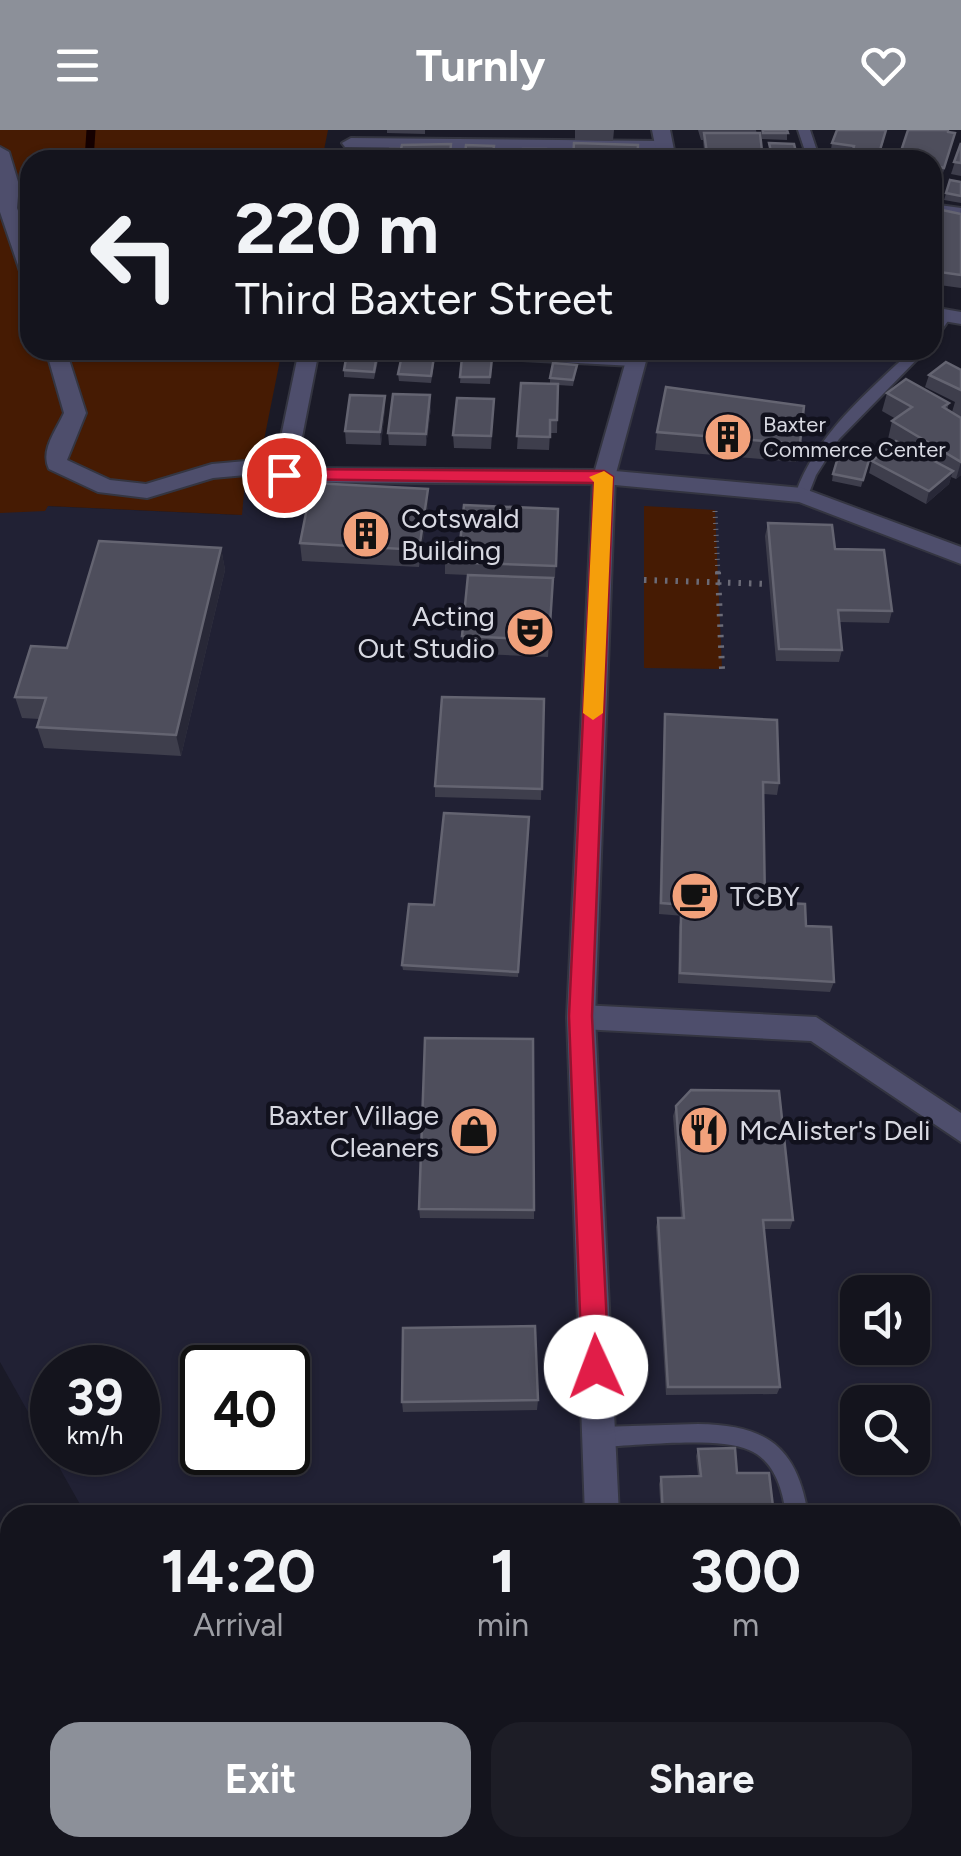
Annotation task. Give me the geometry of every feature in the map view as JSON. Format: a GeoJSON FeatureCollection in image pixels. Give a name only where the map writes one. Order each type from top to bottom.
{"type":"FeatureCollection","features":[{"type":"Feature","properties":{"kind":"highway"},"geometry":{"type":"LineString","coordinates":[[0,1696],[0,1714]]}},
{"type":"Feature","properties":{"kind":"street"},"geometry":{"type":"LineString","coordinates":[[351,144],[469,150]]}},
{"type":"Feature","properties":{"kind":"street"},"geometry":{"type":"LineString","coordinates":[[553,150],[664,145]]}},
{"type":"Feature","properties":{"kind":"street"},"geometry":{"type":"LineString","coordinates":[[0,152],[10,185],[8,208],[20,242]]}},
{"type":"Feature","properties":{"kind":"street"},"geometry":{"type":"LineString","coordinates":[[59,360],[75,413],[55,455],[57,464],[69,473],[106,487],[148,492],[212,471],[246,468],[284,475],[604,477],[802,494],[960,553]]}},
{"type":"Feature","properties":{"kind":"street"},"geometry":{"type":"LineString","coordinates":[[284,475],[307,360]]}},
{"type":"Feature","properties":{"kind":"street"},"geometry":{"type":"LineString","coordinates":[[601,1505],[581,1016],[604,477],[635,360]]}},
{"type":"Feature","properties":{"kind":"street"},"geometry":{"type":"LineString","coordinates":[[581,1016],[816,1029],[961,1128]]}},
{"type":"Feature","properties":{"kind":"lane"},"geometry":{"type":"LineString","coordinates":[[802,494],[806,476],[842,428],[910,360]]}},
{"type":"Feature","properties":{"kind":"lane"},"geometry":{"type":"LineString","coordinates":[[598,1437],[750,1439],[776,1459],[794,1486],[796,1505]]}},
{"type":"Feature","properties":{"kind":"path"},"geometry":{"type":"LineString","coordinates":[[715,510],[722,669]]}},
{"type":"Feature","properties":{"kind":"path"},"geometry":{"type":"LineString","coordinates":[[644,580],[770,584]]}},
{"type":"Feature","properties":{"kind":"shaded area"},"geometry":{"type":"Polygon","coordinates":[[[0,130],[328,130],[324,150],[20,150],[20,360],[280,360],[258,470],[246,469],[242,515],[48,506],[45,511],[0,513],[0,130]]]}},
{"type":"Feature","properties":{"kind":"shaded area"},"geometry":{"type":"Polygon","coordinates":[[[636,360],[910,360],[842,429],[802,494],[961,556],[961,1505],[80,1505],[64,1475],[160,1475],[160,1345],[30,1345],[30,1415],[0,1362],[0,504],[241,515],[246,468],[603,477],[636,360]]]}},
{"type":"Feature","properties":{"kind":"shaded area"},"geometry":{"type":"Polygon","coordinates":[[[644,506],[715,510],[722,669],[644,668],[644,506]]]}},
{"type":"Feature","properties":{"kind":"building"},"geometry":{"type":"Polygon","coordinates":[[[787,130],[788,133],[763,133],[787,130]]]}},
{"type":"Feature","properties":{"kind":"building"},"geometry":{"type":"Polygon","coordinates":[[[837,130],[886,130],[880,150],[853,150],[854,146],[832,143],[837,130]]]}},
{"type":"Feature","properties":{"kind":"building"},"geometry":{"type":"Polygon","coordinates":[[[908,130],[955,133],[944,168],[942,150],[901,150],[908,130]]]}},
{"type":"Feature","properties":{"kind":"building"},"geometry":{"type":"Polygon","coordinates":[[[704,133],[760,133],[762,150],[707,150],[704,133]]]}},
{"type":"Feature","properties":{"kind":"building"},"geometry":{"type":"Polygon","coordinates":[[[574,143],[638,145],[638,150],[574,150],[574,143]]]}},
{"type":"Feature","properties":{"kind":"building"},"geometry":{"type":"Polygon","coordinates":[[[769,143],[794,144],[796,150],[771,150],[769,143]]]}},
{"type":"Feature","properties":{"kind":"building"},"geometry":{"type":"Polygon","coordinates":[[[961,143],[961,163],[954,162],[961,143]]]}},
{"type":"Feature","properties":{"kind":"building"},"geometry":{"type":"Polygon","coordinates":[[[451,144],[450,150],[390,150],[401,149],[402,145],[451,144]]]}},
{"type":"Feature","properties":{"kind":"building"},"geometry":{"type":"Polygon","coordinates":[[[466,145],[494,146],[493,150],[465,150],[466,145]]]}},
{"type":"Feature","properties":{"kind":"building"},"geometry":{"type":"Polygon","coordinates":[[[950,180],[961,182],[961,196],[946,193],[950,180]]]}},
{"type":"Feature","properties":{"kind":"building"},"geometry":{"type":"Polygon","coordinates":[[[942,210],[961,214],[961,275],[942,272],[942,210]]]}},
{"type":"Feature","properties":{"kind":"building"},"geometry":{"type":"Polygon","coordinates":[[[346,360],[376,360],[374,372],[344,370],[346,360]]]}},
{"type":"Feature","properties":{"kind":"building"},"geometry":{"type":"Polygon","coordinates":[[[401,360],[434,360],[431,376],[398,374],[401,360]]]}},
{"type":"Feature","properties":{"kind":"building"},"geometry":{"type":"Polygon","coordinates":[[[462,360],[492,360],[490,377],[460,377],[462,360]]]}},
{"type":"Feature","properties":{"kind":"building"},"geometry":{"type":"Polygon","coordinates":[[[946,362],[961,370],[961,390],[929,375],[946,362]]]}},
{"type":"Feature","properties":{"kind":"building"},"geometry":{"type":"Polygon","coordinates":[[[553,363],[577,365],[573,380],[550,378],[553,363]]]}},
{"type":"Feature","properties":{"kind":"building"},"geometry":{"type":"Polygon","coordinates":[[[906,379],[949,403],[943,407],[961,418],[961,462],[892,421],[912,407],[887,393],[906,379]]]}},
{"type":"Feature","properties":{"kind":"building"},"geometry":{"type":"Polygon","coordinates":[[[521,383],[558,384],[557,420],[550,420],[550,437],[517,436],[521,383]]]}},
{"type":"Feature","properties":{"kind":"building"},"geometry":{"type":"Polygon","coordinates":[[[666,387],[804,406],[800,444],[657,432],[666,387]]]}},
{"type":"Feature","properties":{"kind":"building"},"geometry":{"type":"Polygon","coordinates":[[[393,394],[430,395],[426,434],[388,433],[393,394]]]}},
{"type":"Feature","properties":{"kind":"building"},"geometry":{"type":"Polygon","coordinates":[[[350,395],[385,396],[380,432],[345,431],[350,395]]]}},
{"type":"Feature","properties":{"kind":"building"},"geometry":{"type":"Polygon","coordinates":[[[457,398],[494,399],[491,436],[453,435],[457,398]]]}},
{"type":"Feature","properties":{"kind":"building"},"geometry":{"type":"Polygon","coordinates":[[[896,441],[953,471],[929,491],[872,461],[896,441]]]}},
{"type":"Feature","properties":{"kind":"building"},"geometry":{"type":"Polygon","coordinates":[[[839,454],[869,460],[863,480],[833,474],[839,454]]]}},
{"type":"Feature","properties":{"kind":"building","name":"Cotswald Building"},"geometry":{"type":"Polygon","coordinates":[[[312,483],[428,489],[419,550],[300,543],[312,483]]]}},
{"type":"Feature","properties":{"kind":"building"},"geometry":{"type":"Polygon","coordinates":[[[464,505],[558,509],[556,566],[445,562],[447,542],[460,543],[464,505]]]}},
{"type":"Feature","properties":{"kind":"building"},"geometry":{"type":"Polygon","coordinates":[[[768,523],[832,525],[835,549],[884,550],[892,611],[838,610],[842,650],[779,649],[768,523]]]}},
{"type":"Feature","properties":{"kind":"building"},"geometry":{"type":"Polygon","coordinates":[[[99,541],[221,548],[176,735],[37,727],[46,698],[15,697],[31,646],[67,648],[99,541]]]}},
{"type":"Feature","properties":{"kind":"building"},"geometry":{"type":"Polygon","coordinates":[[[468,575],[553,578],[549,640],[462,636],[468,575]]]}},
{"type":"Feature","properties":{"kind":"building"},"geometry":{"type":"Polygon","coordinates":[[[442,697],[544,699],[542,789],[435,786],[442,697]]]}},
{"type":"Feature","properties":{"kind":"building"},"geometry":{"type":"Polygon","coordinates":[[[665,714],[777,720],[779,783],[763,782],[765,902],[805,904],[806,926],[831,927],[834,982],[680,973],[681,917],[698,918],[699,906],[661,903],[665,714]]]}},
{"type":"Feature","properties":{"kind":"building"},"geometry":{"type":"Polygon","coordinates":[[[444,813],[529,817],[518,972],[402,965],[409,904],[434,905],[444,813]]]}},
{"type":"Feature","properties":{"kind":"building"},"geometry":{"type":"Polygon","coordinates":[[[425,1038],[533,1039],[534,1210],[419,1209],[425,1038]]]}},
{"type":"Feature","properties":{"kind":"building"},"geometry":{"type":"Polygon","coordinates":[[[691,1090],[779,1091],[793,1220],[763,1220],[780,1387],[668,1387],[658,1218],[684,1218],[676,1106],[691,1090]]]}},
{"type":"Feature","properties":{"kind":"building"},"geometry":{"type":"Polygon","coordinates":[[[535,1326],[538,1400],[402,1402],[403,1328],[535,1326]]]}},
{"type":"Feature","properties":{"kind":"building"},"geometry":{"type":"Polygon","coordinates":[[[735,1448],[737,1473],[769,1473],[773,1505],[662,1505],[661,1477],[701,1476],[698,1449],[735,1448]]]}},
{"type":"Feature","properties":{"kind":"waterway"},"geometry":{"type":"LineString","coordinates":[[90,150],[91,130]]}},
{"type":"Feature","properties":{"kind":"slow traffic"},"geometry":{"type":"LineString","coordinates":[[593,713],[604,477],[598,477]]}},
{"type":"Feature","properties":{"kind":"place","name":"Baxter Commerce Center"},"geometry":{"type":"Point","coordinates":[728,437]}},
{"type":"Feature","properties":{"kind":"place","name":"Cotswald Building"},"geometry":{"type":"Point","coordinates":[366,534]}},
{"type":"Feature","properties":{"kind":"place","name":"Acting Out Studio"},"geometry":{"type":"Point","coordinates":[530,632]}},
{"type":"Feature","properties":{"kind":"place","name":"TCBY"},"geometry":{"type":"Point","coordinates":[695,896]}},
{"type":"Feature","properties":{"kind":"place","name":"McAlister's Deli"},"geometry":{"type":"Point","coordinates":[704,1130]}},
{"type":"Feature","properties":{"kind":"place","name":"Baxter Village Cleaners"},"geometry":{"type":"Point","coordinates":[474,1131]}},
{"type":"Feature","properties":{"kind":"route"},"geometry":{"type":"LineString","coordinates":[[284,475],[604,477],[581,1016],[596,1367]]}}]}
